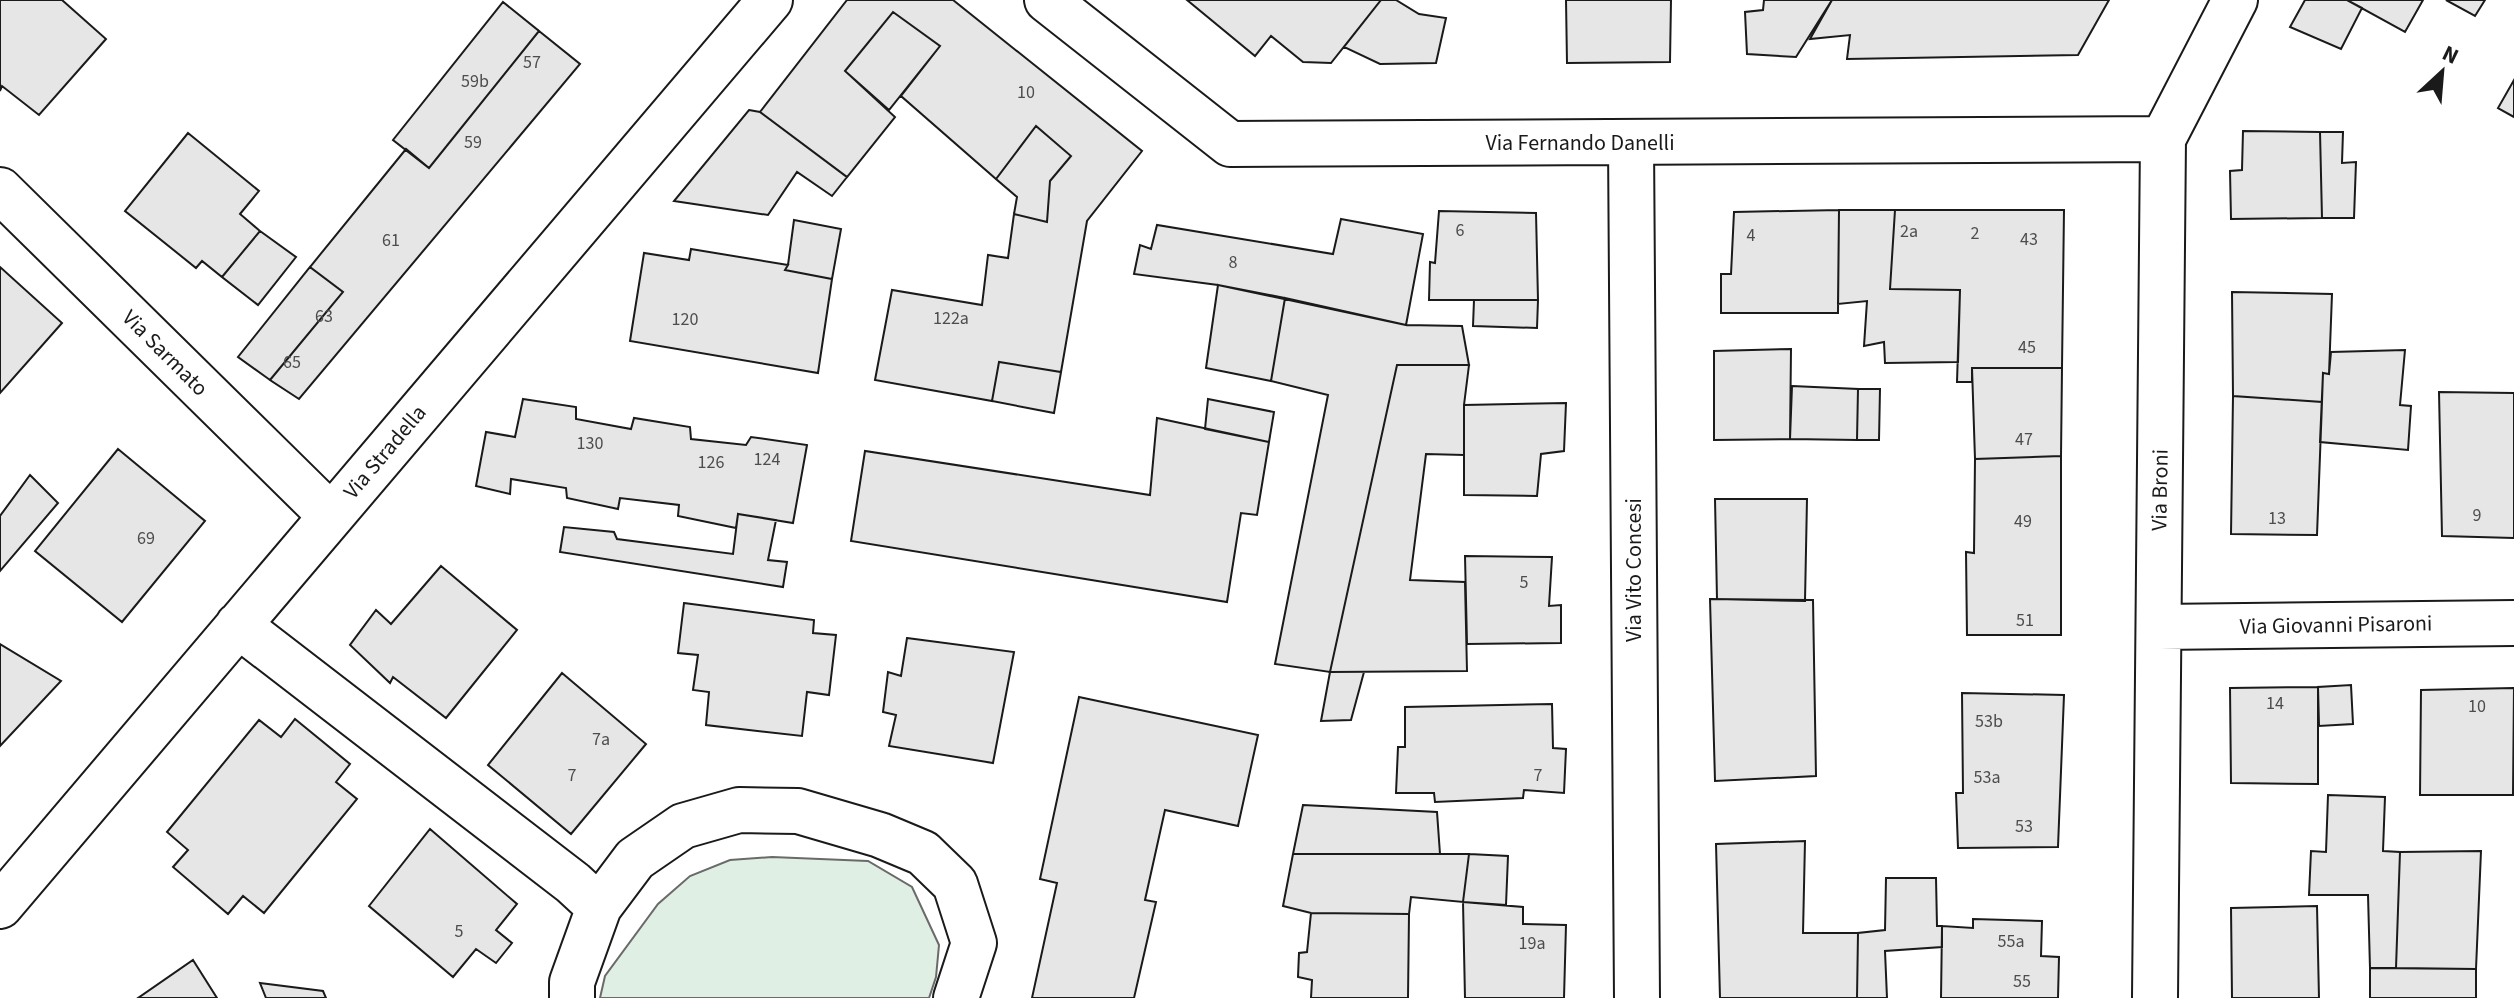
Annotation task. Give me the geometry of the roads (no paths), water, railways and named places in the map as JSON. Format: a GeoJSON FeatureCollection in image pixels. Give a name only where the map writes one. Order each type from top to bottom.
{"type":"FeatureCollection","features":[{"type":"Feature","properties":{"kind":"street","name":"Via Stradella"},"geometry":{"type":"LineString","coordinates":[[0,906],[770,0]]}},
{"type":"Feature","properties":{"kind":"street","name":"Via Fernando Danelli"},"geometry":{"type":"LineString","coordinates":[[1047,0],[1230,144],[2163,139]]}},
{"type":"Feature","properties":{"kind":"street","name":"Via Broni"},"geometry":{"type":"LineString","coordinates":[[2155,998],[2163,139],[2235,0]]}},
{"type":"Feature","properties":{"kind":"street","name":"Via Vito Concesi"},"geometry":{"type":"LineString","coordinates":[[1631,142],[1637,998]]}},
{"type":"Feature","properties":{"kind":"street","name":"Via Sarmato"},"geometry":{"type":"LineString","coordinates":[[0,190],[331,516]]}},
{"type":"Feature","properties":{"kind":"street","name":"Via Giovanni Pisaroni"},"geometry":{"type":"LineString","coordinates":[[2159,627],[2514,623]]}},
{"type":"Feature","properties":{"kind":"street"},"geometry":{"type":"LineString","coordinates":[[238,625],[573,883],[599,907]]}},
{"type":"Feature","properties":{"kind":"street"},"geometry":{"type":"LineString","coordinates":[[572,998],[572,982],[599,907],[635,859],[683,826],[739,810],[798,811],[880,835],[923,853],[955,884],[974,943],[956,998]]}}]}
